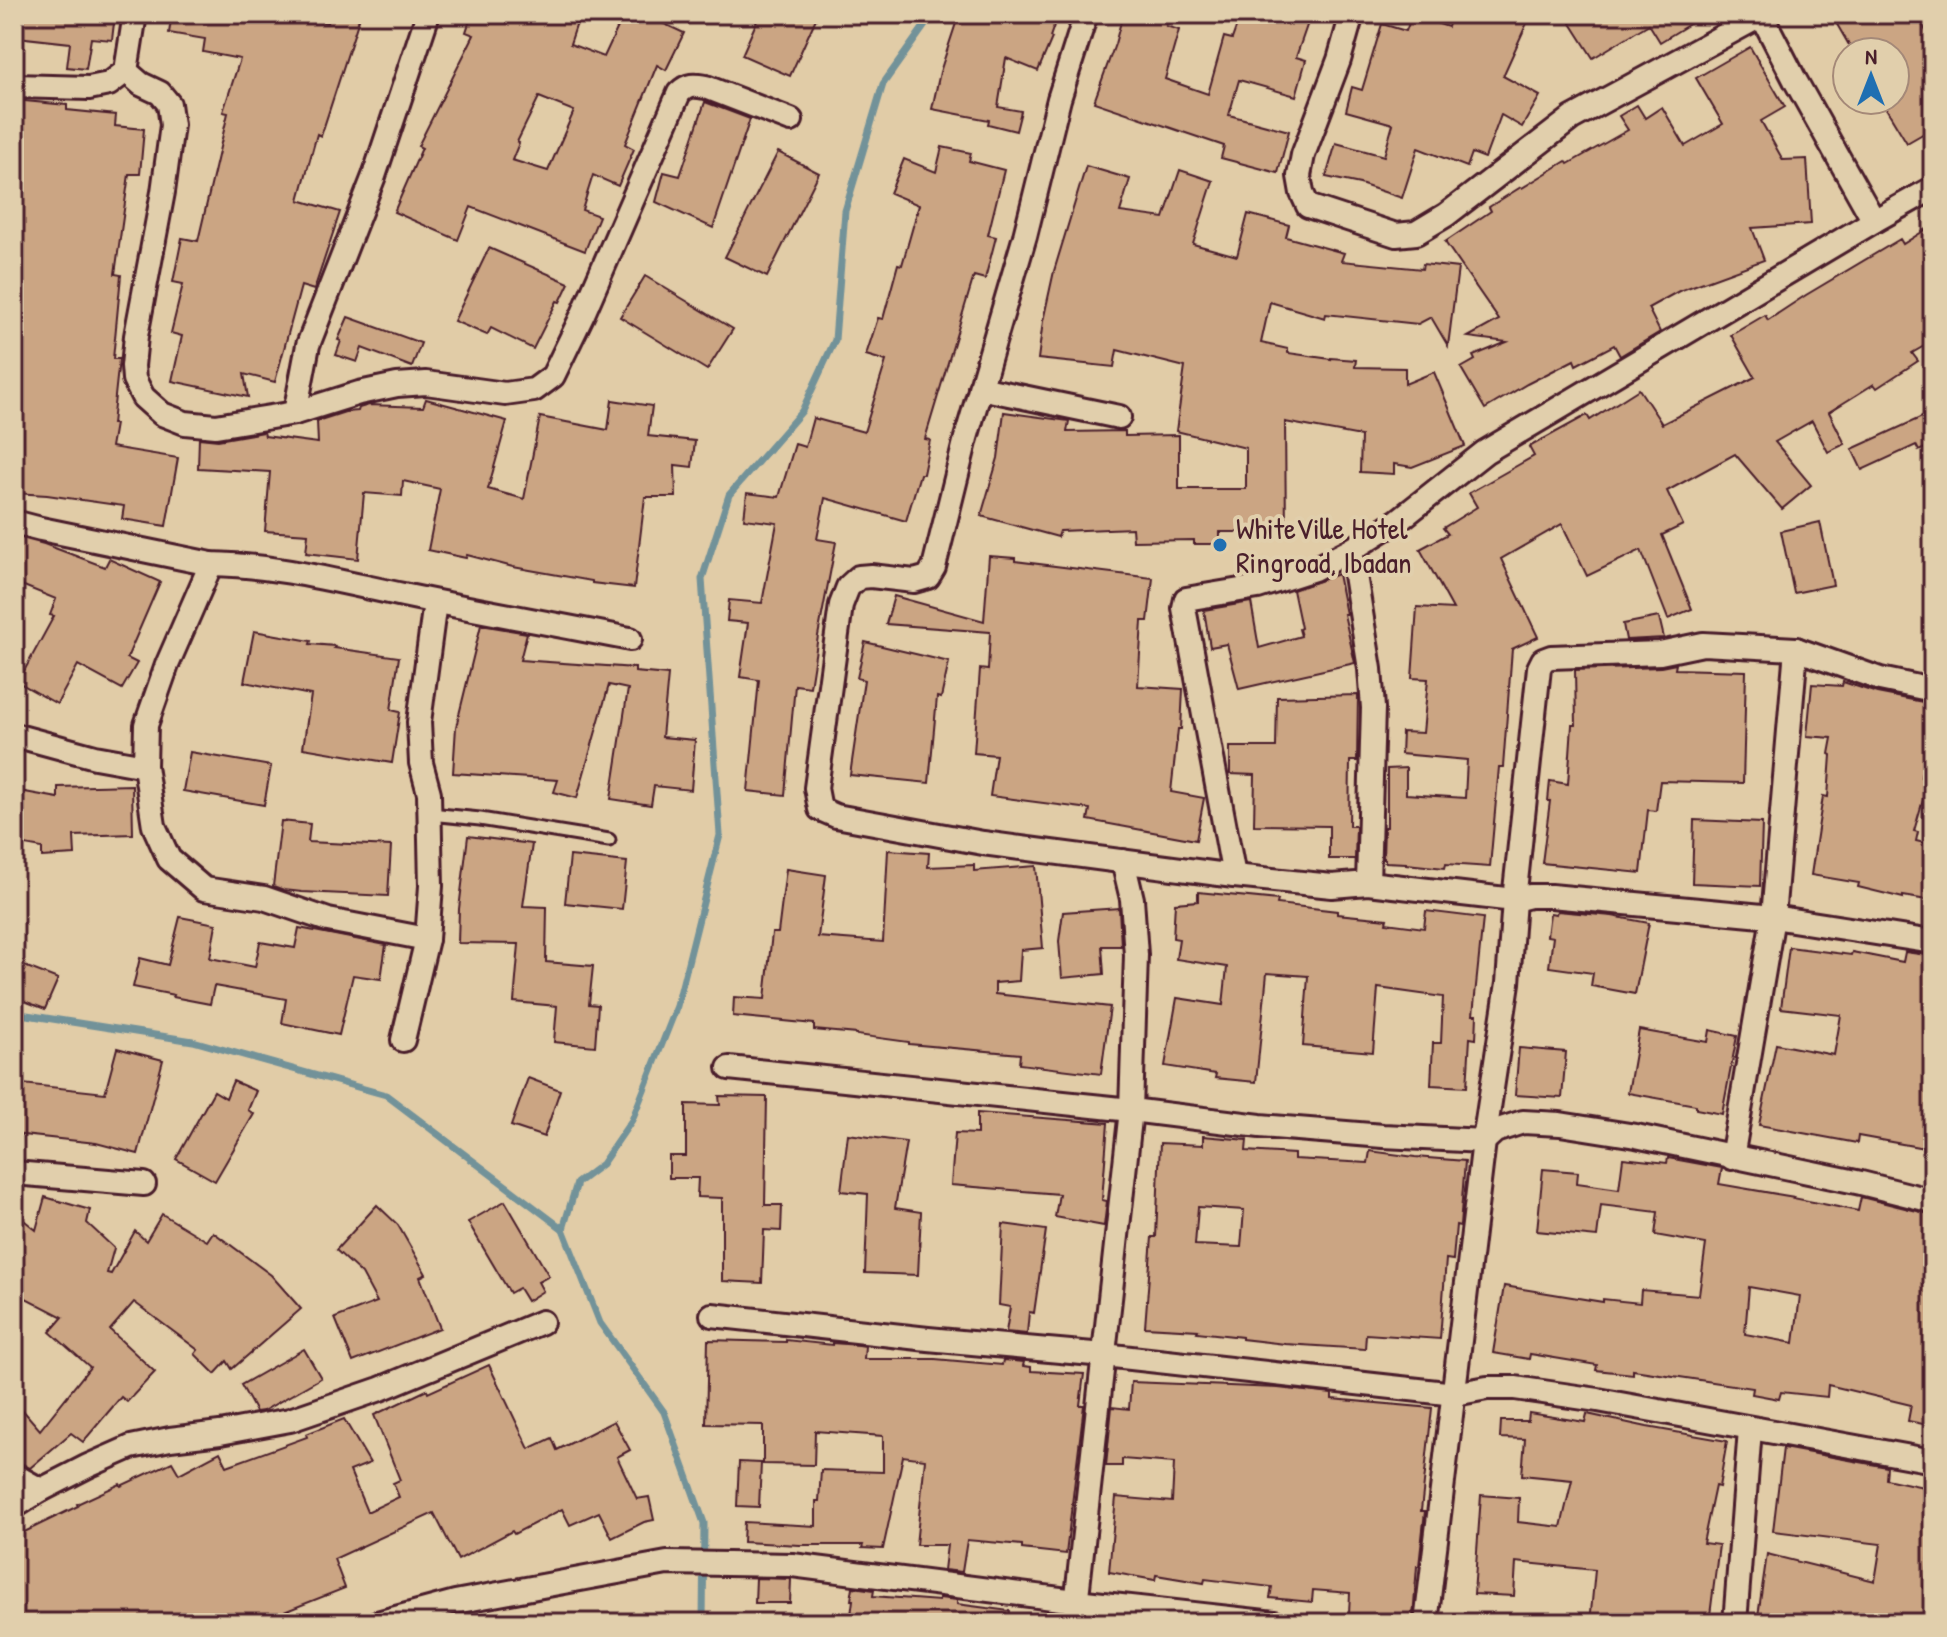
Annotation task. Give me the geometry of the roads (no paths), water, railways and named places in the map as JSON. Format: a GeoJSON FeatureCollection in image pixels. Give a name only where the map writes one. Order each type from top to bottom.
{"type":"FeatureCollection","features":[{"type":"Feature","properties":{"kind":"street"},"geometry":{"type":"LineString","coordinates":[[14,86],[89,88],[109,84],[126,71],[135,14]]}},
{"type":"Feature","properties":{"kind":"street"},"geometry":{"type":"LineString","coordinates":[[295,413],[308,345],[374,176],[428,14]]}},
{"type":"Feature","properties":{"kind":"street"},"geometry":{"type":"LineString","coordinates":[[1086,14],[1059,99],[1025,236],[980,388],[934,567],[928,577],[914,581],[859,577],[848,587],[841,605],[816,788],[820,809],[836,816],[983,843],[1234,876],[1332,886],[1368,883],[1514,900],[1551,896],[1773,917],[1933,942]]}},
{"type":"Feature","properties":{"kind":"street"},"geometry":{"type":"LineString","coordinates":[[1352,14],[1339,60],[1303,155],[1299,176],[1308,206],[1396,235],[1416,233],[1446,215],[1572,118],[1762,15],[1874,221]]}},
{"type":"Feature","properties":{"kind":"street"},"geometry":{"type":"LineString","coordinates":[[126,71],[141,84],[160,93],[169,104],[172,125],[136,336],[134,379],[143,397],[162,414],[185,423],[216,426],[295,413],[397,385],[426,383],[505,394],[534,390],[553,376],[565,352],[679,93],[693,85],[706,87],[791,120]]}},
{"type":"Feature","properties":{"kind":"street"},"geometry":{"type":"LineString","coordinates":[[1234,876],[1184,608],[1186,599],[1258,587],[1314,569],[1351,550],[1399,520],[1485,452],[1933,188]]}},
{"type":"Feature","properties":{"kind":"street"},"geometry":{"type":"LineString","coordinates":[[980,388],[1119,417]]}},
{"type":"Feature","properties":{"kind":"street"},"geometry":{"type":"LineString","coordinates":[[14,522],[211,564],[297,573],[630,639]]}},
{"type":"Feature","properties":{"kind":"street"},"geometry":{"type":"LineString","coordinates":[[1351,550],[1370,669],[1373,708],[1368,883]]}},
{"type":"Feature","properties":{"kind":"street"},"geometry":{"type":"LineString","coordinates":[[211,564],[167,665],[146,725],[145,766],[154,826],[169,859],[204,889],[264,898],[328,920],[427,939]]}},
{"type":"Feature","properties":{"kind":"street"},"geometry":{"type":"LineString","coordinates":[[403,1040],[427,939],[431,886],[429,793],[421,763],[419,722],[435,602]]}},
{"type":"Feature","properties":{"kind":"street"},"geometry":{"type":"LineString","coordinates":[[1426,1623],[1484,1141],[1508,983],[1539,668],[1543,660],[1573,655],[1660,653],[1703,644],[1796,649],[1880,679],[1933,690]]}},
{"type":"Feature","properties":{"kind":"street"},"geometry":{"type":"LineString","coordinates":[[1732,1158],[1773,917],[1796,649]]}},
{"type":"Feature","properties":{"kind":"street"},"geometry":{"type":"LineString","coordinates":[[14,735],[95,757],[145,766]]}},
{"type":"Feature","properties":{"kind":"street"},"geometry":{"type":"LineString","coordinates":[[1075,1612],[1131,1110],[1135,935],[1132,899],[1123,861]]}},
{"type":"Feature","properties":{"kind":"street"},"geometry":{"type":"LineString","coordinates":[[729,1068],[1383,1136],[1484,1141],[1495,1131],[1523,1122],[1560,1124],[1636,1136],[1933,1201]]}},
{"type":"Feature","properties":{"kind":"street"},"geometry":{"type":"LineString","coordinates":[[14,1173],[144,1184]]}},
{"type":"Feature","properties":{"kind":"street"},"geometry":{"type":"LineString","coordinates":[[712,1315],[1455,1394],[1487,1388],[1515,1388],[1598,1400],[1933,1461]]}},
{"type":"Feature","properties":{"kind":"street"},"geometry":{"type":"LineString","coordinates":[[14,1507],[41,1490],[131,1447],[290,1420],[380,1389],[542,1322]]}},
{"type":"Feature","properties":{"kind":"street"},"geometry":{"type":"LineString","coordinates":[[1735,1623],[1750,1429]]}},
{"type":"Feature","properties":{"kind":"street"},"geometry":{"type":"LineString","coordinates":[[14,1475],[41,1490]]}},
{"type":"Feature","properties":{"kind":"street"},"geometry":{"type":"LineString","coordinates":[[377,1623],[455,1602],[667,1563],[792,1565],[1075,1612],[1274,1623]]}},
{"type":"Feature","properties":{"kind":"lane"},"geometry":{"type":"LineString","coordinates":[[430,814],[609,840]]}},
{"type":"Feature","properties":{"kind":"waterway"},"geometry":{"type":"LineString","coordinates":[[703,1623],[704,1523],[664,1412],[600,1323],[563,1229],[577,1183],[602,1164],[632,1120],[677,1006],[720,835],[702,579],[729,495],[802,411],[835,340],[845,211],[883,84],[933,14]]}},
{"type":"Feature","properties":{"kind":"waterway"},"geometry":{"type":"LineString","coordinates":[[14,1013],[193,1041],[386,1095],[563,1229]]}},
{"type":"Feature","properties":{"kind":"place","name":"WhiteVille Hotel Ringroad, Ibadan"},"geometry":{"type":"Point","coordinates":[1220,545]}}]}
